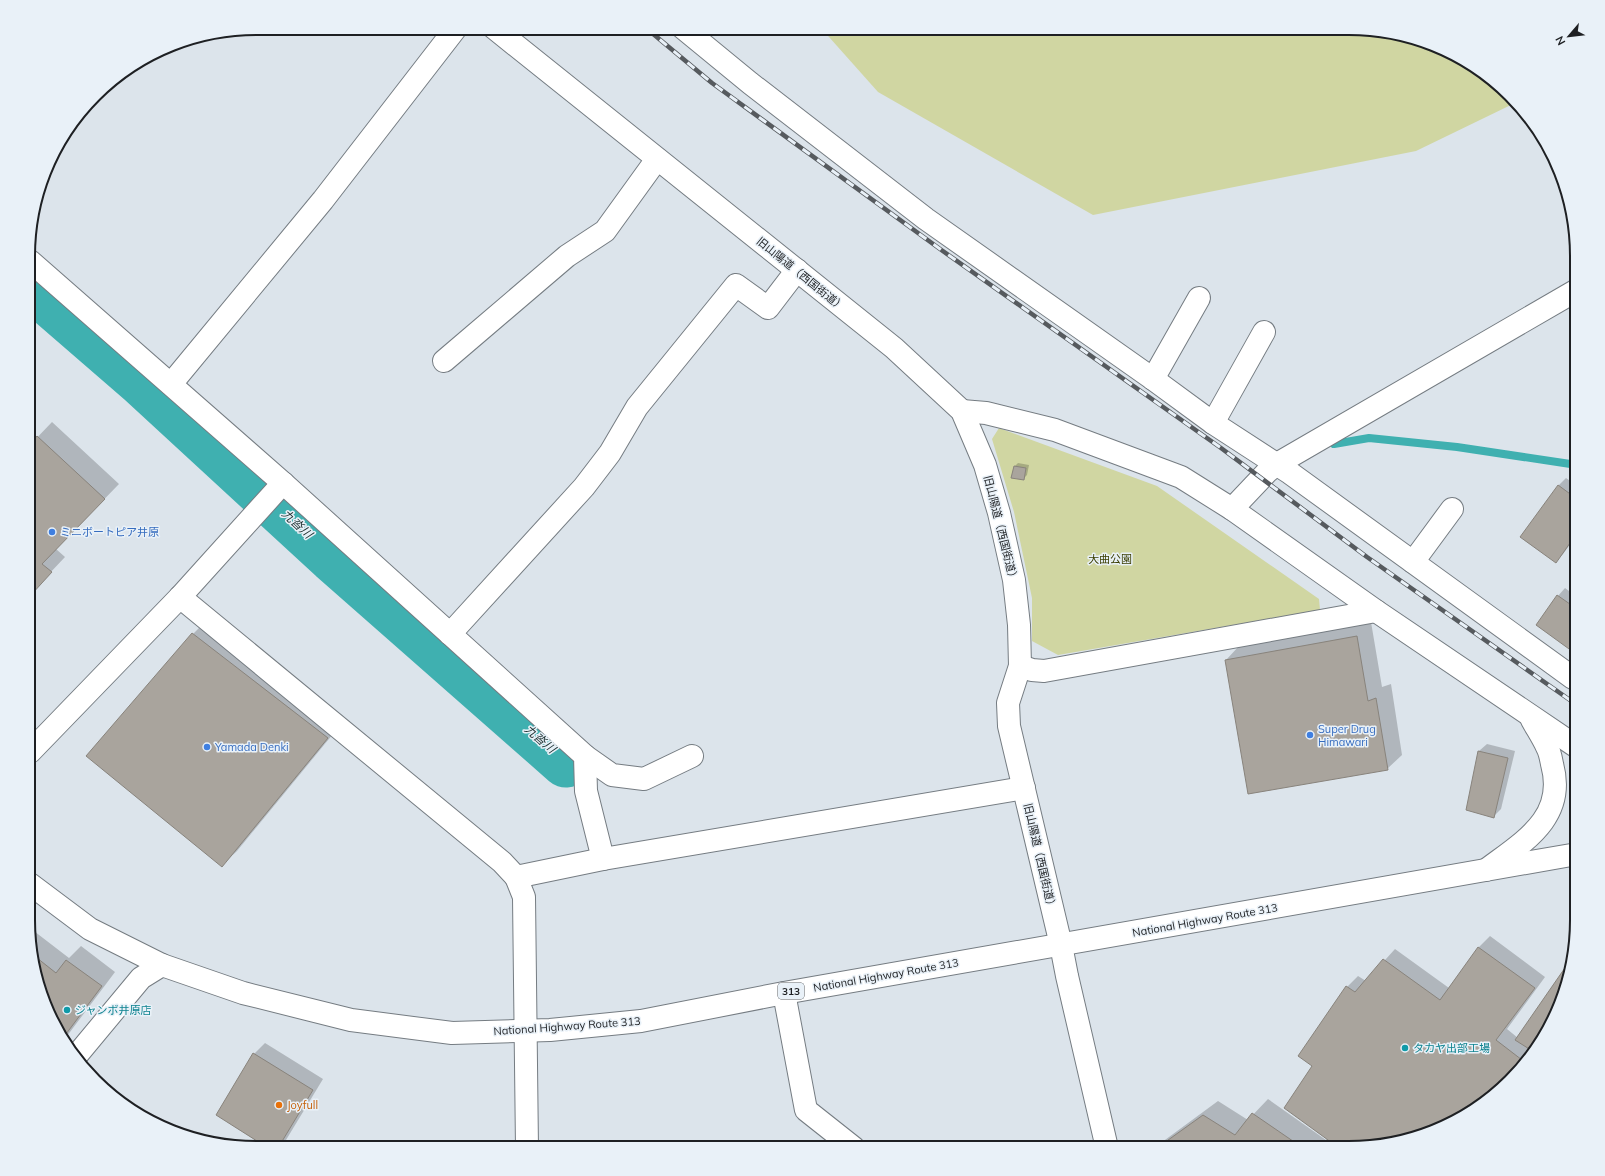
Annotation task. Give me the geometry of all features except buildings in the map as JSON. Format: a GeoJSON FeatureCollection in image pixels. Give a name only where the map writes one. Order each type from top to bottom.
{"type":"FeatureCollection","features":[{"type":"Feature","properties":{"kind":"main road"},"geometry":{"type":"LineString","coordinates":[[171,384],[323,200],[451,35]]}},
{"type":"Feature","properties":{"kind":"main road","name":"旧山陽道（西国街道）"},"geometry":{"type":"LineString","coordinates":[[503,35],[894,348],[962,411],[985,464],[1004,535],[1014,580],[1019,625],[1020,666],[1008,703],[1009,726],[1105,1141]]}},
{"type":"Feature","properties":{"kind":"main road"},"geometry":{"type":"LineString","coordinates":[[692,35],[750,83],[926,219],[1213,423],[1277,464],[1570,676]]}},
{"type":"Feature","properties":{"kind":"main road"},"geometry":{"type":"LineString","coordinates":[[444,361],[567,256],[605,231],[657,159]]}},
{"type":"Feature","properties":{"kind":"main road"},"geometry":{"type":"LineString","coordinates":[[35,265],[171,384],[273,494],[450,634],[585,756],[612,775],[644,779],[692,756]]}},
{"type":"Feature","properties":{"kind":"main road"},"geometry":{"type":"LineString","coordinates":[[450,634],[584,487],[610,453],[637,407],[736,285],[768,308],[797,270]]}},
{"type":"Feature","properties":{"kind":"main road"},"geometry":{"type":"LineString","coordinates":[[1232,508],[1267,472],[1277,464],[1570,293]]}},
{"type":"Feature","properties":{"kind":"main road"},"geometry":{"type":"LineString","coordinates":[[1153,379],[1199,298]]}},
{"type":"Feature","properties":{"kind":"main road"},"geometry":{"type":"LineString","coordinates":[[1213,423],[1264,332]]}},
{"type":"Feature","properties":{"kind":"main road"},"geometry":{"type":"LineString","coordinates":[[962,411],[986,413],[1055,430],[1181,477],[1232,508],[1376,611],[1570,743]]}},
{"type":"Feature","properties":{"kind":"main road"},"geometry":{"type":"LineString","coordinates":[[35,747],[180,597],[273,494]]}},
{"type":"Feature","properties":{"kind":"main road"},"geometry":{"type":"LineString","coordinates":[[1413,562],[1452,509]]}},
{"type":"Feature","properties":{"kind":"main road"},"geometry":{"type":"LineString","coordinates":[[180,597],[502,862],[516,877],[524,897],[524,1031],[527,1141]]}},
{"type":"Feature","properties":{"kind":"main road"},"geometry":{"type":"LineString","coordinates":[[1020,666],[1032,670],[1044,671],[1376,611]]}},
{"type":"Feature","properties":{"kind":"main road"},"geometry":{"type":"LineString","coordinates":[[1486,870],[1540,827],[1547,816],[1556,791],[1555,772],[1548,748],[1528,714]]}},
{"type":"Feature","properties":{"kind":"main road"},"geometry":{"type":"LineString","coordinates":[[585,756],[586,791],[603,859]]}},
{"type":"Feature","properties":{"kind":"main road"},"geometry":{"type":"LineString","coordinates":[[516,877],[603,859],[1024,788]]}},
{"type":"Feature","properties":{"kind":"main road","name":"National Highway Route 313"},"geometry":{"type":"LineString","coordinates":[[35,888],[90,929],[162,964],[243,993],[351,1020],[452,1033],[524,1031],[640,1021],[784,993],[1570,855]]}},
{"type":"Feature","properties":{"kind":"main road"},"geometry":{"type":"LineString","coordinates":[[80,1053],[141,978],[162,964]]}},
{"type":"Feature","properties":{"kind":"main road"},"geometry":{"type":"LineString","coordinates":[[784,993],[806,1110],[845,1141]]}},
{"type":"Feature","properties":{"kind":"green space"},"geometry":{"type":"Polygon","coordinates":[[[827,35],[1363,35],[1392,39],[1420,47],[1447,58],[1472,72],[1495,90],[1510,105],[1416,151],[1093,215],[878,92],[827,35]]]}},
{"type":"Feature","properties":{"kind":"green space","name":"大曲公園"},"geometry":{"type":"Polygon","coordinates":[[[999,428],[1157,486],[1319,599],[1320,610],[1058,655],[1032,641],[1032,598],[1014,512],[992,439],[999,428]]]}},
{"type":"Feature","properties":{"kind":"waterway","name":"九沓川"},"geometry":{"type":"LineString","coordinates":[[35,288],[142,381],[333,557],[566,762]]}},
{"type":"Feature","properties":{"kind":"waterway"},"geometry":{"type":"LineString","coordinates":[[1334,444],[1369,438],[1457,447],[1570,464]]}},
{"type":"Feature","properties":{"kind":"railway"},"geometry":{"type":"LineString","coordinates":[[654,35],[712,83],[940,249],[1221,448],[1367,557],[1570,700]]}},
{"type":"Feature","properties":{"kind":"place","name":"ミニボートピア井原"},"geometry":{"type":"Point","coordinates":[52,532]}},
{"type":"Feature","properties":{"kind":"place","name":"Super Drug Himawari"},"geometry":{"type":"Point","coordinates":[1310,735]}},
{"type":"Feature","properties":{"kind":"place","name":"Yamada Denki"},"geometry":{"type":"Point","coordinates":[207,747]}},
{"type":"Feature","properties":{"kind":"place","name":"ジャンボ井原店"},"geometry":{"type":"Point","coordinates":[67,1010]}},
{"type":"Feature","properties":{"kind":"place","name":"タカヤ出部工場"},"geometry":{"type":"Point","coordinates":[1405,1048]}},
{"type":"Feature","properties":{"kind":"place","name":"Joyfull"},"geometry":{"type":"Point","coordinates":[279,1105]}}]}
